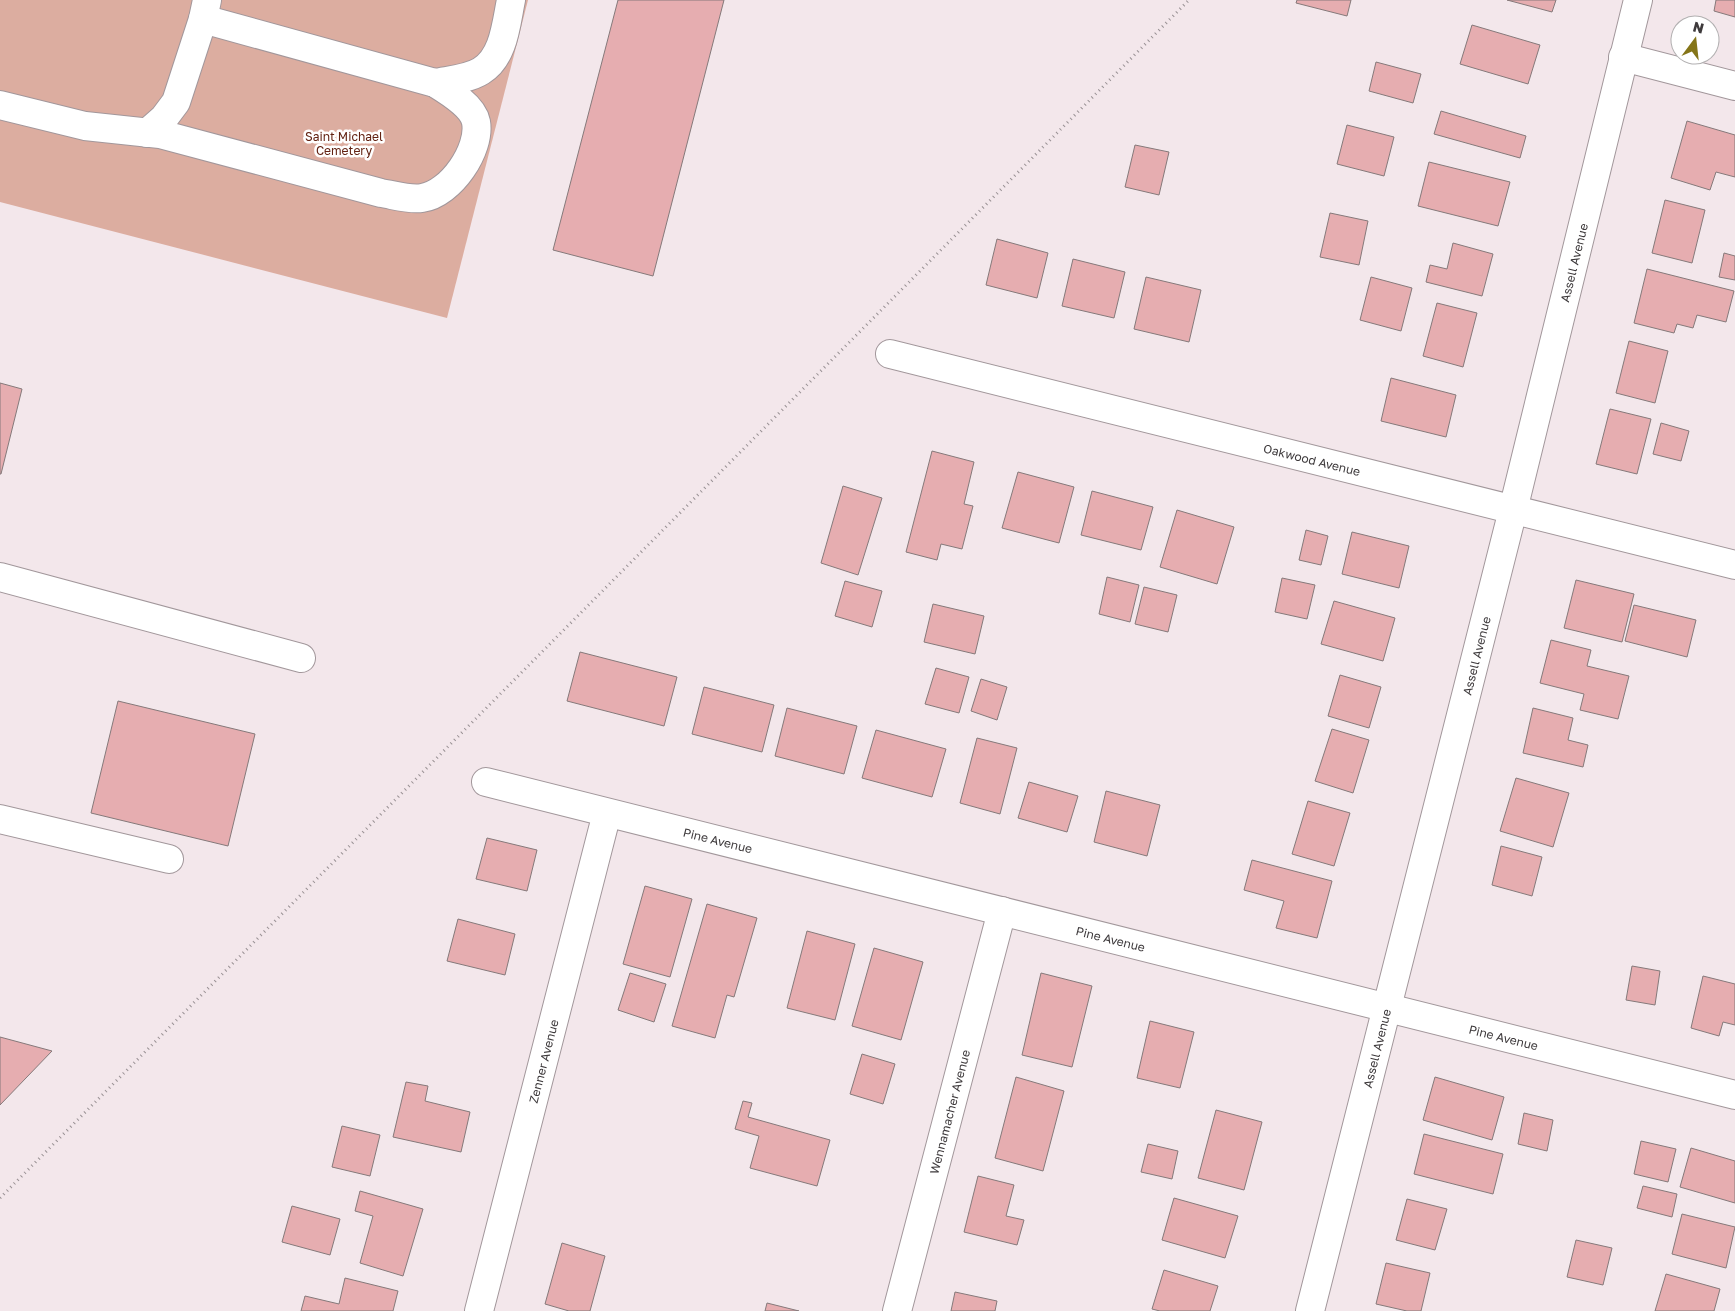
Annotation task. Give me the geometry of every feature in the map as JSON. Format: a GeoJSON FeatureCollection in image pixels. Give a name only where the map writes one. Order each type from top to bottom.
{"type":"FeatureCollection","features":[{"type":"Feature","properties":{"kind":"street"},"geometry":{"type":"LineString","coordinates":[[435,83],[481,71],[495,58],[503,38],[511,0]]}},
{"type":"Feature","properties":{"kind":"street","name":"Assell Avenue"},"geometry":{"type":"LineString","coordinates":[[1310,1311],[1513,510],[1638,0]]}},
{"type":"Feature","properties":{"kind":"street"},"geometry":{"type":"LineString","coordinates":[[0,105],[85,126],[147,133],[160,134],[380,193],[423,198],[436,193],[452,182],[465,164],[474,142],[476,121],[466,105],[435,83],[205,10],[176,102],[164,118],[147,133]]}},
{"type":"Feature","properties":{"kind":"street"},"geometry":{"type":"LineString","coordinates":[[1623,58],[1735,86]]}},
{"type":"Feature","properties":{"kind":"street","name":"Oakwood Avenue"},"geometry":{"type":"LineString","coordinates":[[890,354],[1735,565]]}},
{"type":"Feature","properties":{"kind":"street"},"geometry":{"type":"LineString","coordinates":[[0,577],[302,658]]}},
{"type":"Feature","properties":{"kind":"street","name":"Pine Avenue"},"geometry":{"type":"LineString","coordinates":[[486,782],[1735,1095]]}},
{"type":"Feature","properties":{"kind":"street","name":"Zenner Avenue"},"geometry":{"type":"LineString","coordinates":[[479,1311],[607,812]]}},
{"type":"Feature","properties":{"kind":"street"},"geometry":{"type":"LineString","coordinates":[[0,819],[169,859]]}},
{"type":"Feature","properties":{"kind":"street","name":"Wennamacher Avenue"},"geometry":{"type":"LineString","coordinates":[[897,1311],[1002,911]]}},
{"type":"Feature","properties":{"kind":"path"},"geometry":{"type":"LineString","coordinates":[[0,1198],[1189,0]]}},
{"type":"Feature","properties":{"kind":"green space","name":"Saint Michael Cemetery"},"geometry":{"type":"Polygon","coordinates":[[[0,0],[528,0],[447,318],[0,202],[0,0]]]}},
{"type":"Feature","properties":{"kind":"building"},"geometry":{"type":"Polygon","coordinates":[[[618,0],[724,0],[653,276],[553,250],[618,0]]]}},
{"type":"Feature","properties":{"kind":"building"},"geometry":{"type":"Polygon","coordinates":[[[1297,0],[1351,0],[1347,16],[1296,3],[1297,0]]]}},
{"type":"Feature","properties":{"kind":"building"},"geometry":{"type":"Polygon","coordinates":[[[1507,0],[1556,0],[1552,12],[1507,0]]]}},
{"type":"Feature","properties":{"kind":"building"},"geometry":{"type":"Polygon","coordinates":[[[1716,0],[1735,0],[1735,17],[1714,11],[1716,0]]]}},
{"type":"Feature","properties":{"kind":"building"},"geometry":{"type":"Polygon","coordinates":[[[1472,25],[1540,45],[1528,84],[1460,64],[1472,25]]]}},
{"type":"Feature","properties":{"kind":"building"},"geometry":{"type":"Polygon","coordinates":[[[1376,62],[1421,74],[1413,103],[1369,91],[1376,62]]]}},
{"type":"Feature","properties":{"kind":"building"},"geometry":{"type":"Polygon","coordinates":[[[1441,111],[1526,136],[1520,158],[1434,134],[1441,111]]]}},
{"type":"Feature","properties":{"kind":"building"},"geometry":{"type":"Polygon","coordinates":[[[1687,121],[1735,135],[1735,177],[1716,172],[1710,190],[1671,178],[1687,121]]]}},
{"type":"Feature","properties":{"kind":"building"},"geometry":{"type":"Polygon","coordinates":[[[1347,125],[1394,137],[1384,176],[1337,164],[1347,125]]]}},
{"type":"Feature","properties":{"kind":"building"},"geometry":{"type":"Polygon","coordinates":[[[1135,145],[1169,152],[1159,195],[1125,187],[1135,145]]]}},
{"type":"Feature","properties":{"kind":"building"},"geometry":{"type":"Polygon","coordinates":[[[1429,162],[1510,182],[1498,226],[1418,206],[1429,162]]]}},
{"type":"Feature","properties":{"kind":"building"},"geometry":{"type":"Polygon","coordinates":[[[1665,200],[1705,210],[1692,263],[1652,253],[1665,200]]]}},
{"type":"Feature","properties":{"kind":"building"},"geometry":{"type":"Polygon","coordinates":[[[1330,213],[1368,221],[1359,265],[1320,257],[1330,213]]]}},
{"type":"Feature","properties":{"kind":"building"},"geometry":{"type":"Polygon","coordinates":[[[997,239],[1048,253],[1037,298],[986,285],[997,239]]]}},
{"type":"Feature","properties":{"kind":"building"},"geometry":{"type":"Polygon","coordinates":[[[1453,243],[1493,254],[1482,296],[1426,282],[1430,265],[1447,269],[1453,243]]]}},
{"type":"Feature","properties":{"kind":"building"},"geometry":{"type":"Polygon","coordinates":[[[1724,253],[1735,256],[1735,280],[1719,277],[1724,253]]]}},
{"type":"Feature","properties":{"kind":"building"},"geometry":{"type":"Polygon","coordinates":[[[1073,259],[1125,272],[1114,318],[1062,306],[1073,259]]]}},
{"type":"Feature","properties":{"kind":"building"},"geometry":{"type":"Polygon","coordinates":[[[1647,269],[1734,291],[1726,322],[1697,315],[1693,328],[1677,324],[1674,333],[1634,323],[1647,269]]]}},
{"type":"Feature","properties":{"kind":"building"},"geometry":{"type":"Polygon","coordinates":[[[1146,277],[1201,290],[1189,342],[1134,329],[1146,277]]]}},
{"type":"Feature","properties":{"kind":"building"},"geometry":{"type":"Polygon","coordinates":[[[1371,277],[1412,288],[1401,331],[1360,320],[1371,277]]]}},
{"type":"Feature","properties":{"kind":"building"},"geometry":{"type":"Polygon","coordinates":[[[1437,303],[1477,313],[1463,367],[1423,356],[1437,303]]]}},
{"type":"Feature","properties":{"kind":"building"},"geometry":{"type":"Polygon","coordinates":[[[1629,341],[1668,351],[1655,403],[1616,393],[1629,341]]]}},
{"type":"Feature","properties":{"kind":"building"},"geometry":{"type":"Polygon","coordinates":[[[1391,378],[1456,395],[1446,437],[1381,421],[1391,378]]]}},
{"type":"Feature","properties":{"kind":"building"},"geometry":{"type":"Polygon","coordinates":[[[0,383],[22,389],[1,474],[0,474],[0,383]]]}},
{"type":"Feature","properties":{"kind":"building"},"geometry":{"type":"Polygon","coordinates":[[[1610,409],[1651,419],[1637,474],[1596,464],[1610,409]]]}},
{"type":"Feature","properties":{"kind":"building"},"geometry":{"type":"Polygon","coordinates":[[[1661,423],[1689,431],[1681,461],[1653,454],[1661,423]]]}},
{"type":"Feature","properties":{"kind":"building"},"geometry":{"type":"Polygon","coordinates":[[[932,451],[974,462],[964,504],[973,506],[962,549],[941,544],[937,560],[906,552],[932,451]]]}},
{"type":"Feature","properties":{"kind":"building"},"geometry":{"type":"Polygon","coordinates":[[[1018,472],[1074,487],[1059,543],[1002,528],[1018,472]]]}},
{"type":"Feature","properties":{"kind":"building"},"geometry":{"type":"Polygon","coordinates":[[[843,486],[882,498],[858,575],[821,563],[843,486]]]}},
{"type":"Feature","properties":{"kind":"building"},"geometry":{"type":"Polygon","coordinates":[[[1092,491],[1153,507],[1141,550],[1081,535],[1092,491]]]}},
{"type":"Feature","properties":{"kind":"building"},"geometry":{"type":"Polygon","coordinates":[[[1177,510],[1234,527],[1217,584],[1160,567],[1177,510]]]}},
{"type":"Feature","properties":{"kind":"building"},"geometry":{"type":"Polygon","coordinates":[[[1306,530],[1328,536],[1321,565],[1299,560],[1306,530]]]}},
{"type":"Feature","properties":{"kind":"building"},"geometry":{"type":"Polygon","coordinates":[[[1352,532],[1409,546],[1399,588],[1342,574],[1352,532]]]}},
{"type":"Feature","properties":{"kind":"building"},"geometry":{"type":"Polygon","coordinates":[[[1107,577],[1139,585],[1130,622],[1099,614],[1107,577]]]}},
{"type":"Feature","properties":{"kind":"building"},"geometry":{"type":"Polygon","coordinates":[[[1282,578],[1315,585],[1307,619],[1275,612],[1282,578]]]}},
{"type":"Feature","properties":{"kind":"building"},"geometry":{"type":"Polygon","coordinates":[[[1576,580],[1634,594],[1622,642],[1564,628],[1576,580]]]}},
{"type":"Feature","properties":{"kind":"building"},"geometry":{"type":"Polygon","coordinates":[[[845,581],[882,591],[872,627],[835,616],[845,581]]]}},
{"type":"Feature","properties":{"kind":"building"},"geometry":{"type":"Polygon","coordinates":[[[1144,587],[1177,595],[1168,632],[1135,624],[1144,587]]]}},
{"type":"Feature","properties":{"kind":"building"},"geometry":{"type":"Polygon","coordinates":[[[1334,601],[1395,618],[1383,661],[1321,644],[1334,601]]]}},
{"type":"Feature","properties":{"kind":"building"},"geometry":{"type":"Polygon","coordinates":[[[933,604],[984,616],[975,654],[924,642],[933,604]]]}},
{"type":"Feature","properties":{"kind":"building"},"geometry":{"type":"Polygon","coordinates":[[[1634,605],[1696,620],[1687,657],[1625,641],[1634,605]]]}},
{"type":"Feature","properties":{"kind":"building"},"geometry":{"type":"Polygon","coordinates":[[[1551,640],[1591,650],[1587,666],[1629,676],[1618,719],[1580,710],[1584,694],[1540,683],[1551,640]]]}},
{"type":"Feature","properties":{"kind":"building"},"geometry":{"type":"Polygon","coordinates":[[[580,652],[677,677],[664,726],[567,701],[580,652]]]}},
{"type":"Feature","properties":{"kind":"building"},"geometry":{"type":"Polygon","coordinates":[[[936,668],[969,677],[959,713],[925,704],[936,668]]]}},
{"type":"Feature","properties":{"kind":"building"},"geometry":{"type":"Polygon","coordinates":[[[1340,675],[1381,687],[1369,728],[1328,716],[1340,675]]]}},
{"type":"Feature","properties":{"kind":"building"},"geometry":{"type":"Polygon","coordinates":[[[981,679],[1007,687],[997,720],[971,711],[981,679]]]}},
{"type":"Feature","properties":{"kind":"building"},"geometry":{"type":"Polygon","coordinates":[[[704,687],[774,705],[762,752],[692,734],[704,687]]]}},
{"type":"Feature","properties":{"kind":"building"},"geometry":{"type":"Polygon","coordinates":[[[118,701],[255,734],[228,846],[91,813],[118,701]]]}},
{"type":"Feature","properties":{"kind":"building"},"geometry":{"type":"Polygon","coordinates":[[[787,708],[857,726],[844,774],[775,756],[787,708]]]}},
{"type":"Feature","properties":{"kind":"building"},"geometry":{"type":"Polygon","coordinates":[[[1533,708],[1573,718],[1568,740],[1588,745],[1583,767],[1523,753],[1533,708]]]}},
{"type":"Feature","properties":{"kind":"building"},"geometry":{"type":"Polygon","coordinates":[[[1332,729],[1369,740],[1353,793],[1315,781],[1332,729]]]}},
{"type":"Feature","properties":{"kind":"building"},"geometry":{"type":"Polygon","coordinates":[[[876,730],[946,749],[932,797],[862,778],[876,730]]]}},
{"type":"Feature","properties":{"kind":"building"},"geometry":{"type":"Polygon","coordinates":[[[977,738],[1017,748],[1000,814],[960,803],[977,738]]]}},
{"type":"Feature","properties":{"kind":"building"},"geometry":{"type":"Polygon","coordinates":[[[1516,778],[1569,793],[1553,847],[1500,831],[1516,778]]]}},
{"type":"Feature","properties":{"kind":"building"},"geometry":{"type":"Polygon","coordinates":[[[1029,782],[1078,796],[1067,832],[1018,818],[1029,782]]]}},
{"type":"Feature","properties":{"kind":"building"},"geometry":{"type":"Polygon","coordinates":[[[1106,791],[1160,805],[1147,856],[1094,842],[1106,791]]]}},
{"type":"Feature","properties":{"kind":"building"},"geometry":{"type":"Polygon","coordinates":[[[1308,801],[1350,813],[1334,866],[1292,854],[1308,801]]]}},
{"type":"Feature","properties":{"kind":"building"},"geometry":{"type":"Polygon","coordinates":[[[487,838],[537,850],[527,891],[476,879],[487,838]]]}},
{"type":"Feature","properties":{"kind":"building"},"geometry":{"type":"Polygon","coordinates":[[[1501,846],[1542,857],[1532,896],[1492,885],[1501,846]]]}},
{"type":"Feature","properties":{"kind":"building"},"geometry":{"type":"Polygon","coordinates":[[[1252,860],[1332,881],[1317,938],[1276,928],[1284,901],[1244,890],[1252,860]]]}},
{"type":"Feature","properties":{"kind":"building"},"geometry":{"type":"Polygon","coordinates":[[[645,886],[692,899],[670,977],[623,964],[645,886]]]}},
{"type":"Feature","properties":{"kind":"building"},"geometry":{"type":"Polygon","coordinates":[[[707,904],[757,918],[734,997],[727,995],[715,1038],[672,1026],[707,904]]]}},
{"type":"Feature","properties":{"kind":"building"},"geometry":{"type":"Polygon","coordinates":[[[458,919],[515,934],[505,975],[447,961],[458,919]]]}},
{"type":"Feature","properties":{"kind":"building"},"geometry":{"type":"Polygon","coordinates":[[[807,931],[855,944],[835,1020],[787,1008],[807,931]]]}},
{"type":"Feature","properties":{"kind":"building"},"geometry":{"type":"Polygon","coordinates":[[[874,948],[923,962],[901,1040],[852,1026],[874,948]]]}},
{"type":"Feature","properties":{"kind":"building"},"geometry":{"type":"Polygon","coordinates":[[[1632,966],[1660,971],[1655,1005],[1626,1000],[1632,966]]]}},
{"type":"Feature","properties":{"kind":"building"},"geometry":{"type":"Polygon","coordinates":[[[630,973],[666,984],[654,1022],[618,1010],[630,973]]]}},
{"type":"Feature","properties":{"kind":"building"},"geometry":{"type":"Polygon","coordinates":[[[1041,973],[1092,986],[1072,1067],[1022,1055],[1041,973]]]}},
{"type":"Feature","properties":{"kind":"building"},"geometry":{"type":"Polygon","coordinates":[[[1703,976],[1735,984],[1735,1025],[1723,1022],[1719,1036],[1691,1028],[1703,976]]]}},
{"type":"Feature","properties":{"kind":"building"},"geometry":{"type":"Polygon","coordinates":[[[1150,1021],[1194,1032],[1180,1088],[1137,1078],[1150,1021]]]}},
{"type":"Feature","properties":{"kind":"building"},"geometry":{"type":"Polygon","coordinates":[[[0,1037],[52,1051],[0,1105],[0,1037]]]}},
{"type":"Feature","properties":{"kind":"building"},"geometry":{"type":"Polygon","coordinates":[[[862,1054],[895,1064],[883,1104],[850,1094],[862,1054]]]}},
{"type":"Feature","properties":{"kind":"building"},"geometry":{"type":"Polygon","coordinates":[[[1016,1077],[1064,1091],[1043,1171],[995,1158],[1016,1077]]]}},
{"type":"Feature","properties":{"kind":"building"},"geometry":{"type":"Polygon","coordinates":[[[1435,1077],[1504,1097],[1492,1140],[1423,1120],[1435,1077]]]}},
{"type":"Feature","properties":{"kind":"building"},"geometry":{"type":"Polygon","coordinates":[[[406,1082],[428,1086],[425,1101],[470,1112],[461,1152],[393,1137],[406,1082]]]}},
{"type":"Feature","properties":{"kind":"building"},"geometry":{"type":"Polygon","coordinates":[[[743,1101],[752,1103],[748,1117],[830,1140],[817,1186],[750,1168],[759,1136],[735,1129],[743,1101]]]}},
{"type":"Feature","properties":{"kind":"building"},"geometry":{"type":"Polygon","coordinates":[[[1216,1110],[1262,1122],[1244,1190],[1198,1178],[1216,1110]]]}},
{"type":"Feature","properties":{"kind":"building"},"geometry":{"type":"Polygon","coordinates":[[[1524,1113],[1553,1120],[1547,1151],[1518,1144],[1524,1113]]]}},
{"type":"Feature","properties":{"kind":"building"},"geometry":{"type":"Polygon","coordinates":[[[342,1126],[380,1135],[370,1176],[332,1167],[342,1126]]]}},
{"type":"Feature","properties":{"kind":"building"},"geometry":{"type":"Polygon","coordinates":[[[1424,1134],[1503,1154],[1493,1194],[1414,1174],[1424,1134]]]}},
{"type":"Feature","properties":{"kind":"building"},"geometry":{"type":"Polygon","coordinates":[[[1641,1141],[1676,1149],[1668,1182],[1634,1174],[1641,1141]]]}},
{"type":"Feature","properties":{"kind":"building"},"geometry":{"type":"Polygon","coordinates":[[[1148,1144],[1178,1151],[1172,1179],[1141,1172],[1148,1144]]]}},
{"type":"Feature","properties":{"kind":"building"},"geometry":{"type":"Polygon","coordinates":[[[1691,1148],[1735,1161],[1735,1203],[1680,1187],[1691,1148]]]}},
{"type":"Feature","properties":{"kind":"building"},"geometry":{"type":"Polygon","coordinates":[[[978,1176],[1014,1185],[1006,1216],[1024,1220],[1017,1245],[964,1232],[978,1176]]]}},
{"type":"Feature","properties":{"kind":"building"},"geometry":{"type":"Polygon","coordinates":[[[1643,1186],[1677,1194],[1672,1217],[1637,1208],[1643,1186]]]}},
{"type":"Feature","properties":{"kind":"building"},"geometry":{"type":"Polygon","coordinates":[[[360,1191],[423,1209],[403,1276],[360,1263],[373,1216],[355,1211],[360,1191]]]}},
{"type":"Feature","properties":{"kind":"building"},"geometry":{"type":"Polygon","coordinates":[[[1174,1198],[1238,1216],[1225,1258],[1162,1240],[1174,1198]]]}},
{"type":"Feature","properties":{"kind":"building"},"geometry":{"type":"Polygon","coordinates":[[[1407,1199],[1447,1209],[1435,1250],[1396,1240],[1407,1199]]]}},
{"type":"Feature","properties":{"kind":"building"},"geometry":{"type":"Polygon","coordinates":[[[292,1206],[340,1219],[330,1255],[282,1242],[292,1206]]]}},
{"type":"Feature","properties":{"kind":"building"},"geometry":{"type":"Polygon","coordinates":[[[1682,1214],[1735,1227],[1726,1268],[1672,1254],[1682,1214]]]}},
{"type":"Feature","properties":{"kind":"building"},"geometry":{"type":"Polygon","coordinates":[[[1576,1240],[1612,1248],[1603,1285],[1567,1277],[1576,1240]]]}},
{"type":"Feature","properties":{"kind":"building"},"geometry":{"type":"Polygon","coordinates":[[[562,1243],[605,1256],[590,1311],[569,1311],[545,1304],[562,1243]]]}},
{"type":"Feature","properties":{"kind":"building"},"geometry":{"type":"Polygon","coordinates":[[[1386,1263],[1430,1273],[1421,1311],[1407,1311],[1376,1304],[1386,1263]]]}},
{"type":"Feature","properties":{"kind":"building"},"geometry":{"type":"Polygon","coordinates":[[[1164,1270],[1218,1286],[1210,1311],[1160,1311],[1152,1309],[1164,1270]]]}},
{"type":"Feature","properties":{"kind":"building"},"geometry":{"type":"Polygon","coordinates":[[[1666,1274],[1720,1289],[1714,1311],[1655,1311],[1666,1274]]]}},
{"type":"Feature","properties":{"kind":"building"},"geometry":{"type":"Polygon","coordinates":[[[345,1278],[398,1291],[393,1311],[301,1311],[305,1296],[339,1304],[345,1278]]]}},
{"type":"Feature","properties":{"kind":"building"},"geometry":{"type":"Polygon","coordinates":[[[955,1292],[997,1301],[995,1311],[951,1311],[955,1292]]]}},
{"type":"Feature","properties":{"kind":"building"},"geometry":{"type":"Polygon","coordinates":[[[767,1303],[799,1311],[765,1311],[767,1303]]]}}]}
